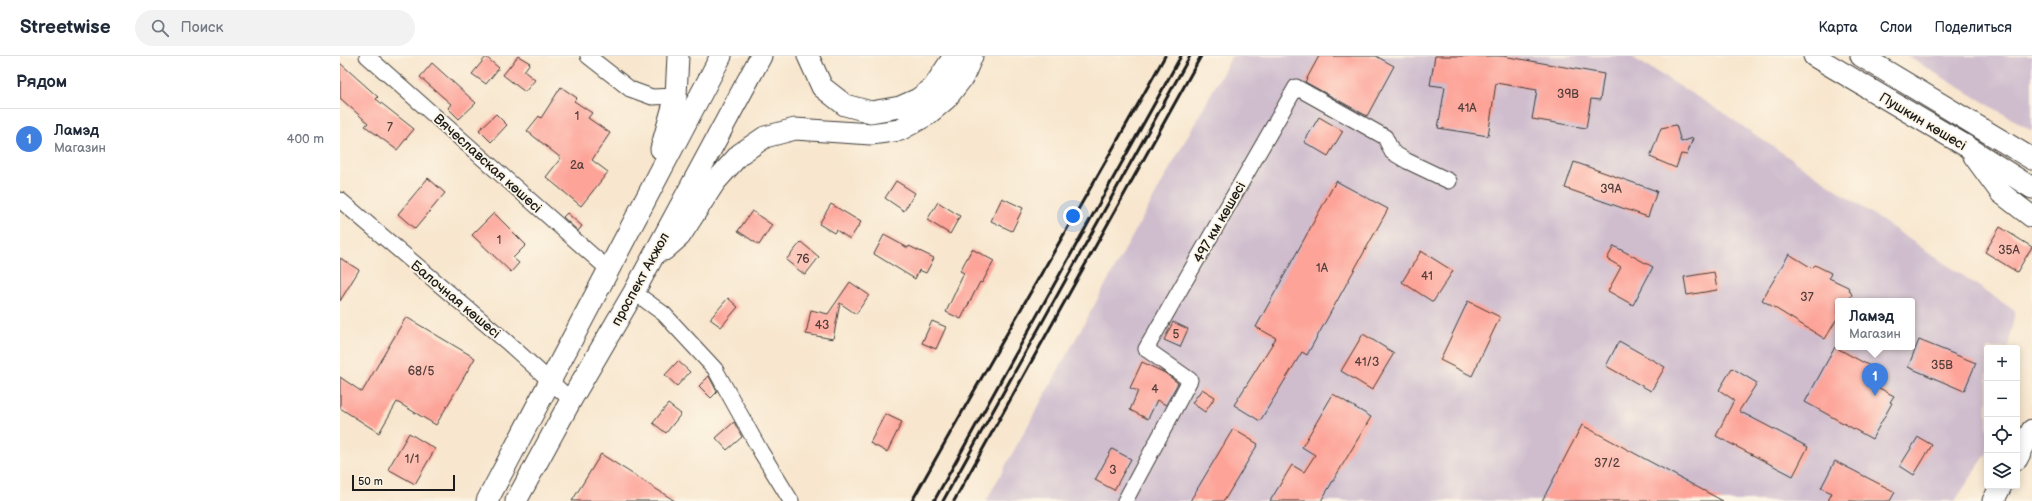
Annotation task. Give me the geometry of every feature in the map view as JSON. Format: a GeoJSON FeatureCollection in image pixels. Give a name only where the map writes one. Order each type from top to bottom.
{"type":"FeatureCollection","features":[{"type":"Feature","properties":{"kind":"main road"},"geometry":{"type":"LineString","coordinates":[[646,198],[676,96],[678,56]]}},
{"type":"Feature","properties":{"kind":"main road"},"geometry":{"type":"LineString","coordinates":[[487,501],[551,382],[721,56]]}},
{"type":"Feature","properties":{"kind":"main road","name":"проспект Акжол"},"geometry":{"type":"LineString","coordinates":[[516,501],[571,400],[634,292],[761,56]]}},
{"type":"Feature","properties":{"kind":"main road"},"geometry":{"type":"LineString","coordinates":[[808,56],[822,87],[845,105],[871,112],[900,107],[918,99],[933,88],[954,56]]}},
{"type":"Feature","properties":{"kind":"main road"},"geometry":{"type":"LineString","coordinates":[[650,262],[680,236],[715,182],[740,154],[765,137],[795,129],[871,134],[900,130],[927,115],[946,99],[963,77],[972,56]]}},
{"type":"Feature","properties":{"kind":"main road","name":"Пушкин көшесі"},"geometry":{"type":"LineString","coordinates":[[1814,56],[1966,146],[2032,188]]}},
{"type":"Feature","properties":{"kind":"main road","name":"Пушкин көшесі"},"geometry":{"type":"LineString","coordinates":[[1861,56],[2032,159]]}},
{"type":"Feature","properties":{"kind":"main road"},"geometry":{"type":"LineString","coordinates":[[1966,146],[2001,193],[2032,217]]}},
{"type":"Feature","properties":{"kind":"main road"},"geometry":{"type":"LineString","coordinates":[[2020,453],[2032,430]]}},
{"type":"Feature","properties":{"kind":"main road"},"geometry":{"type":"LineString","coordinates":[[1993,501],[1999,489]]}},
{"type":"Feature","properties":{"kind":"street","name":"Вячеславская көшесі"},"geometry":{"type":"LineString","coordinates":[[367,56],[609,270]]}},
{"type":"Feature","properties":{"kind":"street"},"geometry":{"type":"LineString","coordinates":[[588,56],[630,89],[652,97],[676,96]]}},
{"type":"Feature","properties":{"kind":"street","name":"497 км көшесі"},"geometry":{"type":"LineString","coordinates":[[1125,501],[1190,380],[1146,349],[1296,87],[1386,137],[1392,152],[1400,158],[1449,181]]}},
{"type":"Feature","properties":{"kind":"street","name":"Балочная көшесі"},"geometry":{"type":"LineString","coordinates":[[340,200],[571,400]]}},
{"type":"Feature","properties":{"kind":"street"},"geometry":{"type":"LineString","coordinates":[[634,292],[664,314],[715,369],[791,501]]}},
{"type":"Feature","properties":{"kind":"shaded area"},"geometry":{"type":"Polygon","coordinates":[[[1232,56],[1630,56],[1719,110],[2015,311],[2009,345],[1984,345],[1984,458],[1955,501],[986,501],[1232,56]]]}},
{"type":"Feature","properties":{"kind":"shaded area"},"geometry":{"type":"Polygon","coordinates":[[[1907,56],[2032,56],[2032,131],[1907,56]]]}},
{"type":"Feature","properties":{"kind":"building"},"geometry":{"type":"Polygon","coordinates":[[[518,56],[530,63],[524,71],[535,80],[525,92],[503,75],[518,56]]]}},
{"type":"Feature","properties":{"kind":"building"},"geometry":{"type":"Polygon","coordinates":[[[1319,56],[1376,56],[1394,66],[1367,116],[1305,82],[1319,56]]]}},
{"type":"Feature","properties":{"kind":"building"},"geometry":{"type":"Polygon","coordinates":[[[1435,56],[1503,56],[1604,74],[1600,100],[1591,99],[1586,128],[1532,119],[1537,90],[1496,83],[1488,136],[1438,128],[1445,87],[1430,85],[1435,56]]]}},
{"type":"Feature","properties":{"kind":"building"},"geometry":{"type":"Polygon","coordinates":[[[486,57],[499,68],[486,84],[472,74],[486,57]]]}},
{"type":"Feature","properties":{"kind":"building"},"geometry":{"type":"Polygon","coordinates":[[[340,63],[378,97],[376,99],[414,129],[397,150],[365,126],[368,123],[340,98],[340,63]]]}},
{"type":"Feature","properties":{"kind":"building"},"geometry":{"type":"Polygon","coordinates":[[[432,63],[476,103],[459,119],[448,108],[451,104],[420,77],[432,63]]]}},
{"type":"Feature","properties":{"kind":"building"},"geometry":{"type":"Polygon","coordinates":[[[561,87],[577,98],[574,101],[592,113],[588,118],[610,133],[592,160],[608,172],[581,206],[546,177],[561,158],[527,131],[539,116],[541,118],[561,87]]]}},
{"type":"Feature","properties":{"kind":"building"},"geometry":{"type":"Polygon","coordinates":[[[496,114],[507,125],[491,142],[479,130],[496,114]]]}},
{"type":"Feature","properties":{"kind":"building"},"geometry":{"type":"Polygon","coordinates":[[[1319,117],[1343,131],[1328,156],[1304,142],[1319,117]]]}},
{"type":"Feature","properties":{"kind":"building"},"geometry":{"type":"Polygon","coordinates":[[[1676,125],[1681,142],[1693,138],[1687,155],[1681,154],[1676,168],[1650,157],[1661,128],[1676,125]]]}},
{"type":"Feature","properties":{"kind":"building"},"geometry":{"type":"Polygon","coordinates":[[[1574,162],[1657,191],[1648,217],[1565,188],[1574,162]]]}},
{"type":"Feature","properties":{"kind":"building"},"geometry":{"type":"Polygon","coordinates":[[[428,178],[445,193],[415,229],[398,214],[428,178]]]}},
{"type":"Feature","properties":{"kind":"building"},"geometry":{"type":"Polygon","coordinates":[[[896,181],[915,193],[904,211],[885,198],[896,181]]]}},
{"type":"Feature","properties":{"kind":"building"},"geometry":{"type":"Polygon","coordinates":[[[1336,181],[1388,209],[1307,355],[1302,352],[1260,421],[1234,405],[1276,338],[1256,327],[1336,181]]]}},
{"type":"Feature","properties":{"kind":"building"},"geometry":{"type":"Polygon","coordinates":[[[1002,198],[1023,208],[1012,231],[991,221],[1002,198]]]}},
{"type":"Feature","properties":{"kind":"building"},"geometry":{"type":"Polygon","coordinates":[[[938,202],[960,216],[950,234],[927,220],[938,202]]]}},
{"type":"Feature","properties":{"kind":"building"},"geometry":{"type":"Polygon","coordinates":[[[831,204],[861,222],[850,239],[836,230],[834,233],[819,224],[831,204]]]}},
{"type":"Feature","properties":{"kind":"building"},"geometry":{"type":"Polygon","coordinates":[[[752,211],[772,225],[759,245],[738,231],[752,211]]]}},
{"type":"Feature","properties":{"kind":"building"},"geometry":{"type":"Polygon","coordinates":[[[494,213],[526,245],[513,258],[519,263],[511,272],[472,235],[494,213]]]}},
{"type":"Feature","properties":{"kind":"building"},"geometry":{"type":"Polygon","coordinates":[[[567,213],[582,226],[578,231],[563,217],[567,213]]]}},
{"type":"Feature","properties":{"kind":"building"},"geometry":{"type":"Polygon","coordinates":[[[2000,227],[2032,247],[2017,272],[1985,252],[2000,227]]]}},
{"type":"Feature","properties":{"kind":"building"},"geometry":{"type":"Polygon","coordinates":[[[884,235],[908,248],[909,246],[934,258],[926,273],[919,270],[915,279],[874,254],[884,235]]]}},
{"type":"Feature","properties":{"kind":"building"},"geometry":{"type":"Polygon","coordinates":[[[801,242],[819,257],[805,275],[786,260],[801,242]]]}},
{"type":"Feature","properties":{"kind":"building"},"geometry":{"type":"Polygon","coordinates":[[[1614,246],[1653,267],[1633,305],[1608,291],[1621,267],[1607,259],[1614,246]]]}},
{"type":"Feature","properties":{"kind":"building"},"geometry":{"type":"Polygon","coordinates":[[[972,249],[994,261],[982,283],[980,282],[961,319],[946,312],[964,273],[960,271],[972,249]]]}},
{"type":"Feature","properties":{"kind":"building"},"geometry":{"type":"Polygon","coordinates":[[[1421,251],[1453,271],[1433,302],[1402,282],[1421,251]]]}},
{"type":"Feature","properties":{"kind":"building"},"geometry":{"type":"Polygon","coordinates":[[[1789,254],[1812,268],[1815,265],[1831,273],[1829,278],[1848,287],[1852,295],[1850,298],[1835,298],[1835,322],[1825,339],[1762,300],[1789,254]]]}},
{"type":"Feature","properties":{"kind":"building"},"geometry":{"type":"Polygon","coordinates":[[[340,258],[359,270],[340,301],[340,258]]]}},
{"type":"Feature","properties":{"kind":"building"},"geometry":{"type":"Polygon","coordinates":[[[1714,272],[1717,290],[1687,295],[1684,277],[1714,272]]]}},
{"type":"Feature","properties":{"kind":"building"},"geometry":{"type":"Polygon","coordinates":[[[850,282],[869,295],[856,314],[840,303],[833,339],[806,334],[811,310],[828,314],[850,282]]]}},
{"type":"Feature","properties":{"kind":"building"},"geometry":{"type":"Polygon","coordinates":[[[728,298],[738,307],[721,327],[710,319],[728,298]]]}},
{"type":"Feature","properties":{"kind":"building"},"geometry":{"type":"Polygon","coordinates":[[[1468,301],[1500,317],[1472,376],[1440,360],[1468,301]]]}},
{"type":"Feature","properties":{"kind":"building"},"geometry":{"type":"Polygon","coordinates":[[[406,317],[475,358],[436,425],[397,402],[379,433],[340,408],[340,377],[362,392],[406,317]]]}},
{"type":"Feature","properties":{"kind":"building"},"geometry":{"type":"Polygon","coordinates":[[[932,321],[946,327],[936,349],[922,343],[932,321]]]}},
{"type":"Feature","properties":{"kind":"building"},"geometry":{"type":"Polygon","coordinates":[[[1173,322],[1188,329],[1180,347],[1164,340],[1173,322]]]}},
{"type":"Feature","properties":{"kind":"building"},"geometry":{"type":"Polygon","coordinates":[[[1363,334],[1394,353],[1372,390],[1341,371],[1363,334]]]}},
{"type":"Feature","properties":{"kind":"building"},"geometry":{"type":"Polygon","coordinates":[[[1919,340],[1976,363],[1964,391],[1908,367],[1919,340]]]}},
{"type":"Feature","properties":{"kind":"building"},"geometry":{"type":"Polygon","coordinates":[[[1619,341],[1665,367],[1651,391],[1606,366],[1619,341]]]}},
{"type":"Feature","properties":{"kind":"building"},"geometry":{"type":"Polygon","coordinates":[[[1835,347],[1835,350],[1840,350],[1879,371],[1872,384],[1894,396],[1890,402],[1892,403],[1872,439],[1805,402],[1835,347]]]}},
{"type":"Feature","properties":{"kind":"building"},"geometry":{"type":"Polygon","coordinates":[[[678,361],[690,372],[677,386],[665,375],[678,361]]]}},
{"type":"Feature","properties":{"kind":"building"},"geometry":{"type":"Polygon","coordinates":[[[1142,362],[1165,373],[1178,383],[1166,405],[1157,400],[1148,419],[1130,410],[1138,391],[1130,388],[1142,362]]]}},
{"type":"Feature","properties":{"kind":"building"},"geometry":{"type":"Polygon","coordinates":[[[1732,368],[1757,383],[1739,411],[1808,447],[1793,476],[1716,436],[1734,400],[1719,390],[1732,368]]]}},
{"type":"Feature","properties":{"kind":"building"},"geometry":{"type":"Polygon","coordinates":[[[709,376],[717,392],[711,398],[699,386],[709,376]]]}},
{"type":"Feature","properties":{"kind":"building"},"geometry":{"type":"Polygon","coordinates":[[[1202,389],[1215,397],[1205,412],[1192,403],[1202,389]]]}},
{"type":"Feature","properties":{"kind":"building"},"geometry":{"type":"Polygon","coordinates":[[[1333,394],[1371,417],[1321,501],[1270,501],[1292,465],[1304,472],[1315,455],[1302,447],[1333,394]]]}},
{"type":"Feature","properties":{"kind":"building"},"geometry":{"type":"Polygon","coordinates":[[[668,404],[681,414],[666,433],[653,423],[668,404]]]}},
{"type":"Feature","properties":{"kind":"building"},"geometry":{"type":"Polygon","coordinates":[[[885,414],[902,422],[887,452],[870,443],[885,414]]]}},
{"type":"Feature","properties":{"kind":"building"},"geometry":{"type":"Polygon","coordinates":[[[734,422],[742,437],[727,450],[716,438],[734,422]]]}},
{"type":"Feature","properties":{"kind":"building"},"geometry":{"type":"Polygon","coordinates":[[[1582,425],[1723,501],[1542,501],[1582,425]]]}},
{"type":"Feature","properties":{"kind":"building"},"geometry":{"type":"Polygon","coordinates":[[[1233,429],[1258,444],[1224,501],[1190,501],[1233,429]]]}},
{"type":"Feature","properties":{"kind":"building"},"geometry":{"type":"Polygon","coordinates":[[[409,433],[435,449],[415,484],[388,469],[409,433]]]}},
{"type":"Feature","properties":{"kind":"building"},"geometry":{"type":"Polygon","coordinates":[[[1918,437],[1932,445],[1914,475],[1900,466],[1918,437]]]}},
{"type":"Feature","properties":{"kind":"building"},"geometry":{"type":"Polygon","coordinates":[[[1112,449],[1131,459],[1114,490],[1095,480],[1112,449]]]}},
{"type":"Feature","properties":{"kind":"building"},"geometry":{"type":"Polygon","coordinates":[[[601,454],[675,501],[572,501],[601,454]]]}},
{"type":"Feature","properties":{"kind":"building"},"geometry":{"type":"Polygon","coordinates":[[[1835,461],[1895,492],[1890,501],[1828,501],[1832,493],[1821,488],[1835,461]]]}},
{"type":"Feature","properties":{"kind":"railway"},"geometry":{"type":"LineString","coordinates":[[912,501],[1165,56]]}},
{"type":"Feature","properties":{"kind":"railway"},"geometry":{"type":"LineString","coordinates":[[934,501],[1181,56]]}},
{"type":"Feature","properties":{"kind":"railway"},"geometry":{"type":"LineString","coordinates":[[943,501],[1190,56]]}},
{"type":"Feature","properties":{"kind":"railway"},"geometry":{"type":"LineString","coordinates":[[954,501],[1201,56]]}},
{"type":"Feature","properties":{"kind":"place","name":"Ламэд"},"geometry":{"type":"Point","coordinates":[1875,396]}}]}
